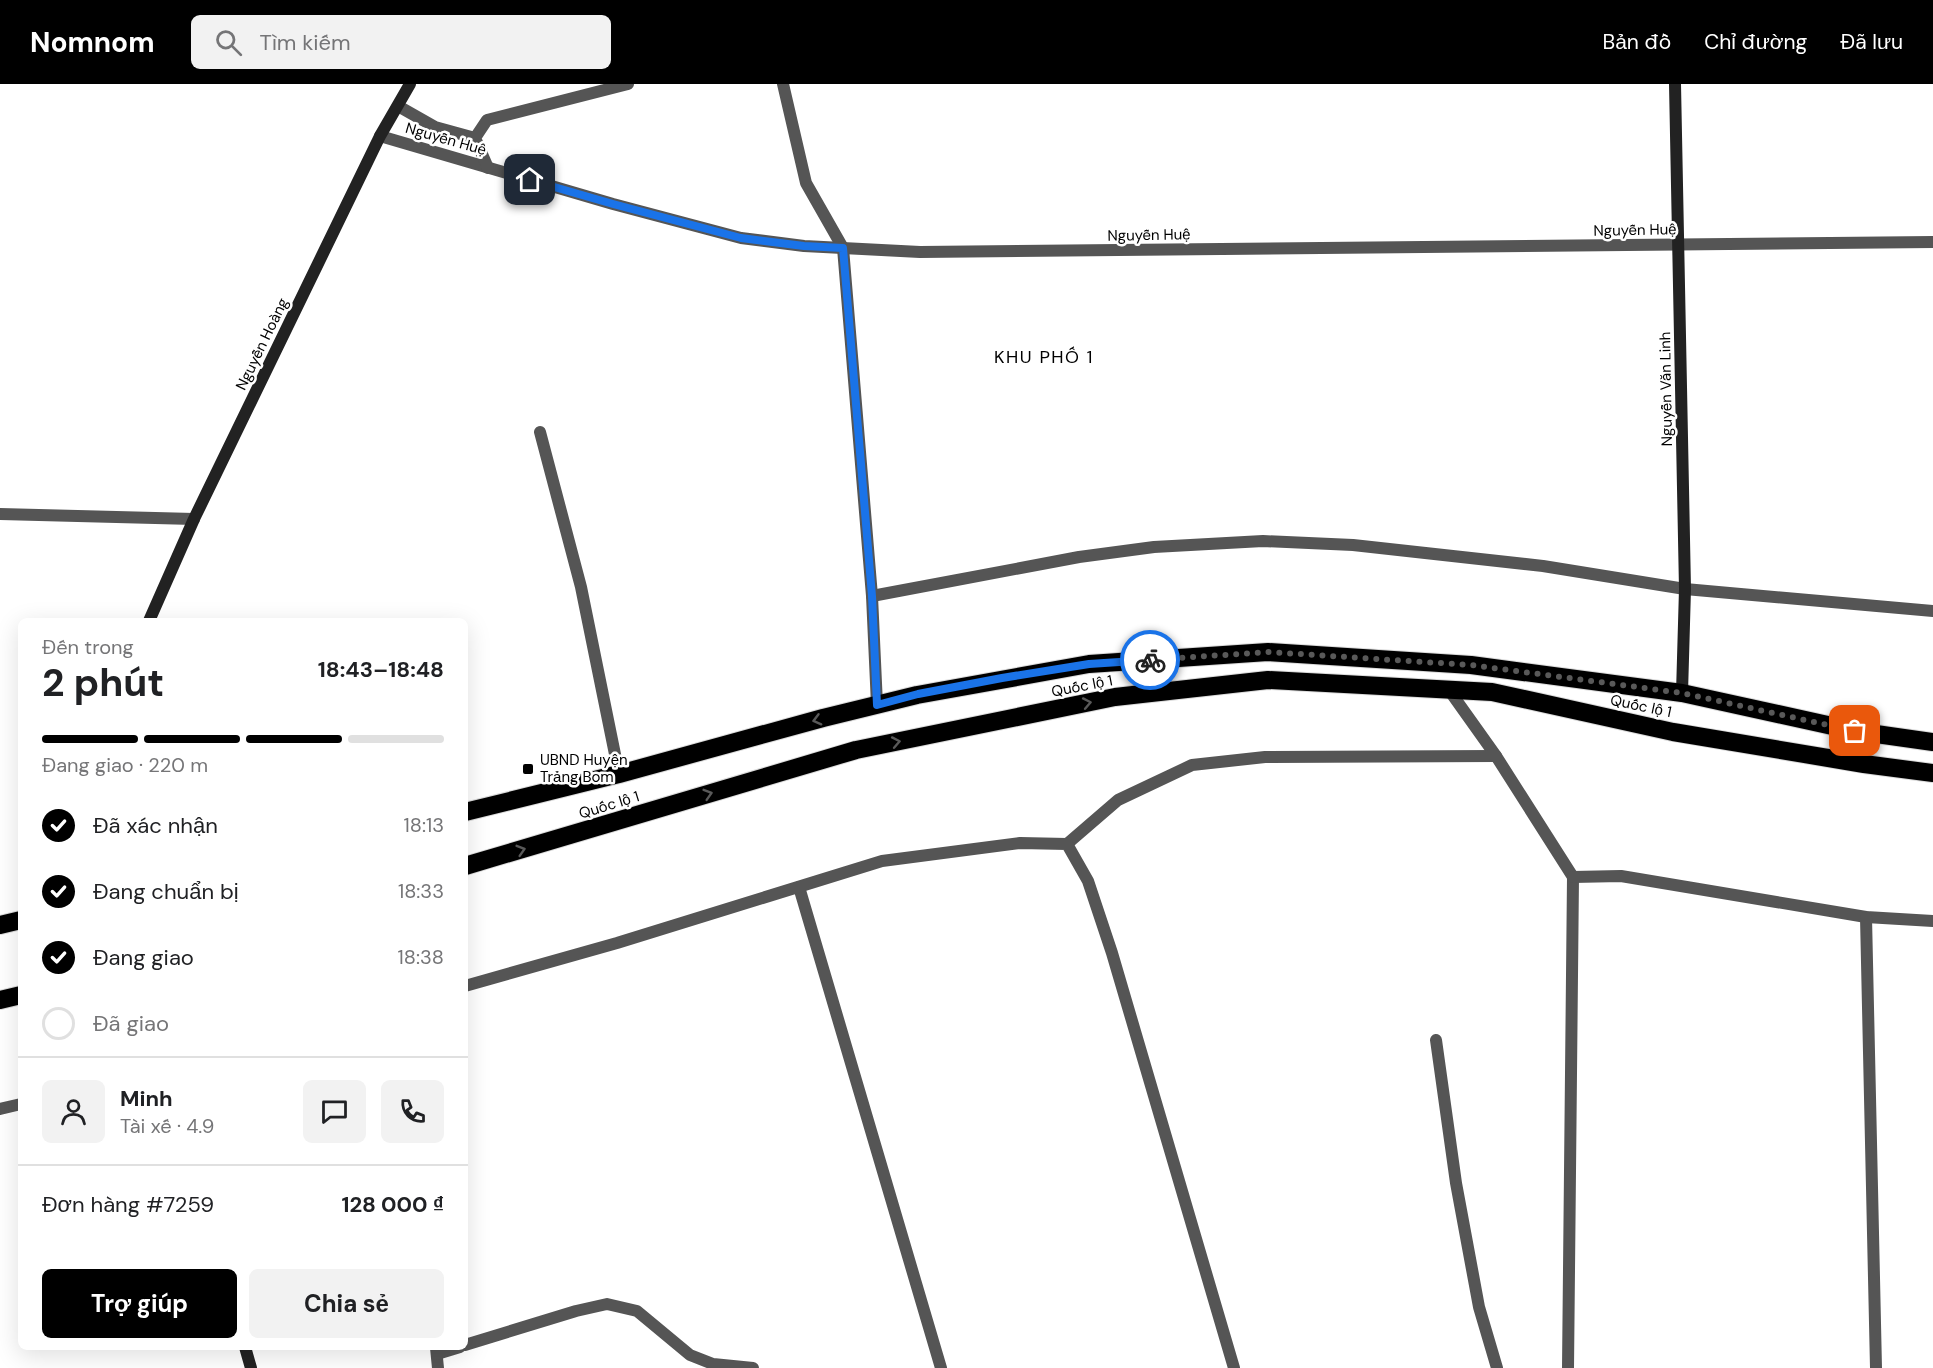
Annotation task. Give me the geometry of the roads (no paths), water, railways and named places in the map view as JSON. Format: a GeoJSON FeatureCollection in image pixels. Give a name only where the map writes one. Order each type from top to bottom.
{"type":"FeatureCollection","features":[{"type":"Feature","properties":{"kind":"highway","name":"Quốc lộ 1"},"geometry":{"type":"LineString","coordinates":[[468,811],[619,774],[918,694],[1089,664],[1268,652],[1471,665],[1682,693],[1855,731],[1933,742]]}},
{"type":"Feature","properties":{"kind":"highway","name":"Quốc lộ 1"},"geometry":{"type":"LineString","coordinates":[[468,866],[856,750],[1115,697],[1268,680],[1492,692],[1673,732],[1864,764],[1933,773]]}},
{"type":"Feature","properties":{"kind":"highway"},"geometry":{"type":"LineString","coordinates":[[0,925],[18,921]]}},
{"type":"Feature","properties":{"kind":"highway"},"geometry":{"type":"LineString","coordinates":[[0,999],[18,996]]}},
{"type":"Feature","properties":{"kind":"street","name":"Nguyễn Hoàng"},"geometry":{"type":"LineString","coordinates":[[150,618],[194,519],[380,136],[410,84]]}},
{"type":"Feature","properties":{"kind":"street"},"geometry":{"type":"LineString","coordinates":[[475,138],[487,120],[628,84]]}},
{"type":"Feature","properties":{"kind":"street"},"geometry":{"type":"LineString","coordinates":[[783,84],[806,183],[843,248],[872,596],[877,705]]}},
{"type":"Feature","properties":{"kind":"street","name":"Nguyễn Văn Linh"},"geometry":{"type":"LineString","coordinates":[[1675,84],[1685,589],[1682,693]]}},
{"type":"Feature","properties":{"kind":"street"},"geometry":{"type":"LineString","coordinates":[[398,106],[435,127],[475,138]]}},
{"type":"Feature","properties":{"kind":"street","name":"Nguyễn Huệ"},"geometry":{"type":"LineString","coordinates":[[380,136],[613,204],[741,238],[804,246],[920,252],[1933,242]]}},
{"type":"Feature","properties":{"kind":"street"},"geometry":{"type":"LineString","coordinates":[[475,138],[488,168]]}},
{"type":"Feature","properties":{"kind":"street"},"geometry":{"type":"LineString","coordinates":[[540,432],[581,587],[619,774]]}},
{"type":"Feature","properties":{"kind":"street"},"geometry":{"type":"LineString","coordinates":[[0,514],[194,519]]}},
{"type":"Feature","properties":{"kind":"street"},"geometry":{"type":"LineString","coordinates":[[872,596],[1090,555],[1154,547],[1263,541],[1353,545],[1543,566],[1685,589],[1933,611]]}},
{"type":"Feature","properties":{"kind":"street"},"geometry":{"type":"LineString","coordinates":[[1449,690],[1496,756],[1573,877],[1568,1368]]}},
{"type":"Feature","properties":{"kind":"street"},"geometry":{"type":"LineString","coordinates":[[468,985],[617,943],[882,861],[1020,843],[1067,844],[1118,800],[1192,765],[1265,757],[1496,756]]}},
{"type":"Feature","properties":{"kind":"street"},"geometry":{"type":"LineString","coordinates":[[1067,844],[1088,881],[1112,953],[1234,1368]]}},
{"type":"Feature","properties":{"kind":"street"},"geometry":{"type":"LineString","coordinates":[[1573,877],[1622,876],[1866,917],[1933,921]]}},
{"type":"Feature","properties":{"kind":"street"},"geometry":{"type":"LineString","coordinates":[[800,887],[940,1368]]}},
{"type":"Feature","properties":{"kind":"street"},"geometry":{"type":"LineString","coordinates":[[1866,917],[1876,1368]]}},
{"type":"Feature","properties":{"kind":"street"},"geometry":{"type":"LineString","coordinates":[[1436,1040],[1456,1183],[1479,1308],[1497,1368]]}},
{"type":"Feature","properties":{"kind":"street"},"geometry":{"type":"LineString","coordinates":[[0,1109],[18,1105]]}},
{"type":"Feature","properties":{"kind":"street"},"geometry":{"type":"LineString","coordinates":[[468,1344],[576,1311],[607,1304],[637,1311],[690,1355],[713,1364],[753,1368]]}},
{"type":"Feature","properties":{"kind":"street"},"geometry":{"type":"LineString","coordinates":[[246,1350],[251,1368]]}},
{"type":"Feature","properties":{"kind":"street"},"geometry":{"type":"LineString","coordinates":[[436,1351],[438,1368]]}},
{"type":"Feature","properties":{"kind":"place","name":"UBND Huyện Trảng Bom"},"geometry":{"type":"Point","coordinates":[528,769]}},
{"type":"Feature","properties":{"kind":"district","name":"KHU PHỐ 1"},"geometry":{"type":"Point","coordinates":[1044,357]}}]}
